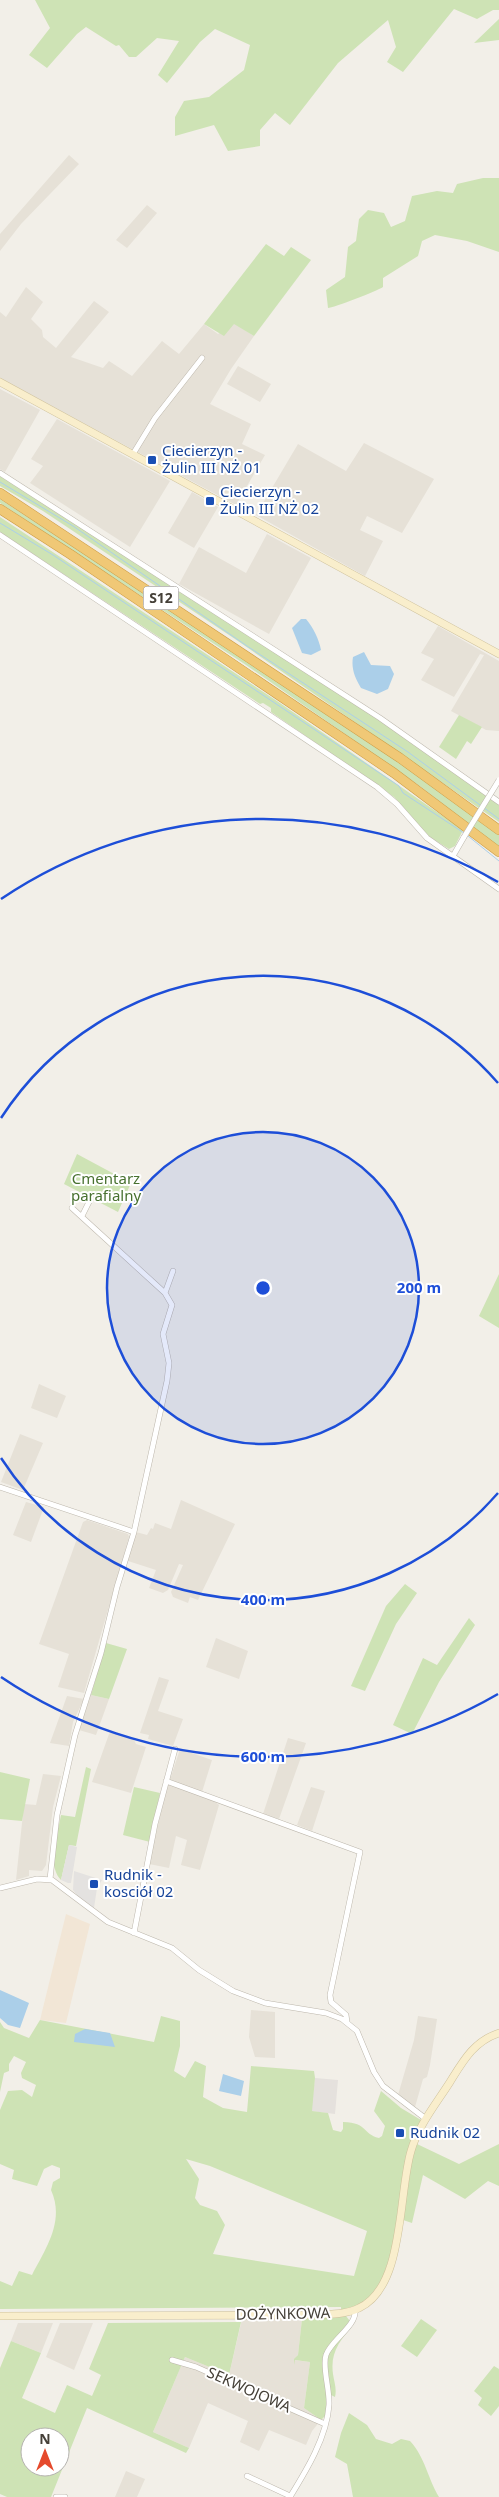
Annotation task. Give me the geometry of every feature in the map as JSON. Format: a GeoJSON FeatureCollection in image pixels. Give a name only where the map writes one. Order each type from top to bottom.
{"type":"FeatureCollection","features":[{"type":"Feature","properties":{"kind":"highway","name":"S12"},"geometry":{"type":"LineString","coordinates":[[0,493],[400,758],[499,830]]}},
{"type":"Feature","properties":{"kind":"highway","name":"S12"},"geometry":{"type":"LineString","coordinates":[[0,509],[70,554],[394,773],[499,852]]}},
{"type":"Feature","properties":{"kind":"street"},"geometry":{"type":"LineString","coordinates":[[133,454],[155,418],[202,358]]}},
{"type":"Feature","properties":{"kind":"street"},"geometry":{"type":"LineString","coordinates":[[0,382],[499,654]]}},
{"type":"Feature","properties":{"kind":"street"},"geometry":{"type":"LineString","coordinates":[[0,473],[380,718],[499,802]]}},
{"type":"Feature","properties":{"kind":"street"},"geometry":{"type":"LineString","coordinates":[[0,535],[377,787],[397,804],[422,834],[499,889]]}},
{"type":"Feature","properties":{"kind":"street"},"geometry":{"type":"LineString","coordinates":[[453,856],[499,780]]}},
{"type":"Feature","properties":{"kind":"street"},"geometry":{"type":"LineString","coordinates":[[82,1216],[91,1198]]}},
{"type":"Feature","properties":{"kind":"street"},"geometry":{"type":"LineString","coordinates":[[50,1879],[56,1820],[75,1735],[98,1662],[134,1532],[169,1374],[169,1363],[162,1334],[172,1305],[165,1293],[72,1208]]}},
{"type":"Feature","properties":{"kind":"street"},"geometry":{"type":"LineString","coordinates":[[165,1293],[173,1271]]}},
{"type":"Feature","properties":{"kind":"street"},"geometry":{"type":"LineString","coordinates":[[0,1487],[134,1532]]}},
{"type":"Feature","properties":{"kind":"street"},"geometry":{"type":"LineString","coordinates":[[134,1933],[153,1832],[175,1749]]}},
{"type":"Feature","properties":{"kind":"street"},"geometry":{"type":"LineString","coordinates":[[166,1781],[360,1852],[330,1995],[331,2002],[346,2015],[347,2022]]}},
{"type":"Feature","properties":{"kind":"street"},"geometry":{"type":"LineString","coordinates":[[0,1888],[37,1879],[50,1879],[104,1920],[172,1948],[203,1973],[242,1995],[265,2003],[326,2013],[347,2022],[358,2033],[374,2072],[383,2086],[426,2119]]}},
{"type":"Feature","properties":{"kind":"street","name":"DOŻYNKOWA"},"geometry":{"type":"LineString","coordinates":[[0,2316],[318,2315],[355,2310],[374,2297],[388,2275],[394,2252],[408,2162],[413,2144],[426,2119],[467,2054],[482,2041],[499,2033]]}},
{"type":"Feature","properties":{"kind":"street"},"geometry":{"type":"LineString","coordinates":[[247,2476],[290,2496],[310,2462],[325,2424],[330,2387],[325,2357],[333,2342],[352,2320],[355,2310]]}},
{"type":"Feature","properties":{"kind":"street","name":"SEKWOJOWA"},"geometry":{"type":"LineString","coordinates":[[172,2360],[196,2367],[325,2424]]}},
{"type":"Feature","properties":{"kind":"street"},"geometry":{"type":"LineString","coordinates":[[56,2497],[65,2497]]}},
{"type":"Feature","properties":{"kind":"shaded area"},"geometry":{"type":"Polygon","coordinates":[[[69,155],[79,164],[21,224],[0,251],[0,234],[69,155]]]}},
{"type":"Feature","properties":{"kind":"shaded area"},"geometry":{"type":"Polygon","coordinates":[[[147,205],[157,213],[127,248],[116,240],[147,205]]]}},
{"type":"Feature","properties":{"kind":"shaded area"},"geometry":{"type":"Polygon","coordinates":[[[26,287],[43,302],[31,319],[42,330],[43,337],[56,348],[94,301],[109,312],[71,357],[103,368],[109,361],[132,376],[162,341],[179,354],[204,324],[218,334],[234,323],[254,336],[210,404],[251,424],[242,444],[265,455],[236,505],[0,378],[0,312],[6,317],[26,287]]]}},
{"type":"Feature","properties":{"kind":"shaded area"},"geometry":{"type":"Polygon","coordinates":[[[238,366],[271,384],[260,402],[227,384],[238,366]]]}},
{"type":"Feature","properties":{"kind":"shaded area"},"geometry":{"type":"Polygon","coordinates":[[[0,389],[40,410],[5,472],[0,469],[0,389]]]}},
{"type":"Feature","properties":{"kind":"shaded area"},"geometry":{"type":"Polygon","coordinates":[[[57,419],[170,481],[130,547],[30,483],[43,466],[31,459],[57,419]]]}},
{"type":"Feature","properties":{"kind":"shaded area"},"geometry":{"type":"Polygon","coordinates":[[[364,443],[434,479],[402,533],[367,516],[360,530],[383,541],[365,576],[256,515],[298,444],[346,471],[364,443]]]}},
{"type":"Feature","properties":{"kind":"shaded area"},"geometry":{"type":"Polygon","coordinates":[[[192,492],[218,507],[194,548],[168,533],[192,492]]]}},
{"type":"Feature","properties":{"kind":"shaded area"},"geometry":{"type":"Polygon","coordinates":[[[267,534],[311,558],[269,634],[179,584],[199,547],[246,573],[267,534]]]}},
{"type":"Feature","properties":{"kind":"shaded area"},"geometry":{"type":"Polygon","coordinates":[[[438,626],[499,661],[499,731],[486,730],[451,711],[484,655],[480,654],[454,697],[421,680],[434,659],[421,653],[438,626]]]}},
{"type":"Feature","properties":{"kind":"shaded area"},"geometry":{"type":"Polygon","coordinates":[[[39,1384],[66,1396],[57,1418],[31,1408],[39,1384]]]}},
{"type":"Feature","properties":{"kind":"shaded area"},"geometry":{"type":"Polygon","coordinates":[[[20,1434],[43,1443],[23,1490],[1,1482],[20,1434]]]}},
{"type":"Feature","properties":{"kind":"shaded area"},"geometry":{"type":"Polygon","coordinates":[[[181,1500],[235,1524],[198,1600],[190,1597],[188,1603],[173,1597],[171,1592],[183,1565],[179,1564],[168,1590],[163,1593],[149,1588],[156,1570],[128,1561],[136,1532],[147,1535],[151,1528],[153,1529],[155,1523],[171,1529],[181,1500]]]}},
{"type":"Feature","properties":{"kind":"shaded area"},"geometry":{"type":"Polygon","coordinates":[[[26,1502],[44,1507],[31,1542],[13,1535],[26,1502]]]}},
{"type":"Feature","properties":{"kind":"shaded area"},"geometry":{"type":"Polygon","coordinates":[[[87,1520],[128,1534],[129,1537],[84,1693],[58,1687],[69,1654],[39,1644],[83,1522],[87,1520]]]}},
{"type":"Feature","properties":{"kind":"shaded area"},"geometry":{"type":"Polygon","coordinates":[[[216,1638],[248,1651],[239,1679],[206,1667],[216,1638]]]}},
{"type":"Feature","properties":{"kind":"shaded area"},"geometry":{"type":"Polygon","coordinates":[[[159,1677],[169,1680],[158,1711],[183,1719],[173,1746],[148,1739],[149,1735],[140,1733],[159,1677]]]}},
{"type":"Feature","properties":{"kind":"shaded area"},"geometry":{"type":"Polygon","coordinates":[[[91,1695],[109,1699],[96,1735],[79,1730],[91,1695]]]}},
{"type":"Feature","properties":{"kind":"shaded area"},"geometry":{"type":"Polygon","coordinates":[[[67,1696],[84,1699],[73,1722],[69,1746],[50,1743],[67,1696]]]}},
{"type":"Feature","properties":{"kind":"shaded area"},"geometry":{"type":"Polygon","coordinates":[[[112,1732],[133,1738],[136,1744],[146,1747],[131,1793],[92,1782],[109,1734],[112,1732]]]}},
{"type":"Feature","properties":{"kind":"shaded area"},"geometry":{"type":"Polygon","coordinates":[[[288,1738],[306,1743],[279,1819],[263,1814],[288,1738]]]}},
{"type":"Feature","properties":{"kind":"shaded area"},"geometry":{"type":"Polygon","coordinates":[[[180,1749],[212,1760],[202,1792],[219,1805],[200,1870],[181,1865],[187,1840],[176,1836],[169,1868],[149,1864],[164,1798],[180,1749]]]}},
{"type":"Feature","properties":{"kind":"shaded area"},"geometry":{"type":"Polygon","coordinates":[[[43,1774],[61,1776],[53,1807],[46,1865],[42,1871],[29,1870],[29,1876],[16,1880],[24,1804],[36,1805],[43,1774]]]}},
{"type":"Feature","properties":{"kind":"shaded area"},"geometry":{"type":"Polygon","coordinates":[[[311,1787],[325,1791],[312,1831],[297,1825],[311,1787]]]}},
{"type":"Feature","properties":{"kind":"shaded area"},"geometry":{"type":"Polygon","coordinates":[[[69,1845],[77,1847],[71,1883],[61,1880],[69,1845]]]}},
{"type":"Feature","properties":{"kind":"shaded area"},"geometry":{"type":"Polygon","coordinates":[[[74,1871],[102,1880],[97,1888],[94,1908],[80,1899],[73,1890],[74,1871]]]}},
{"type":"Feature","properties":{"kind":"shaded area"},"geometry":{"type":"Polygon","coordinates":[[[66,1914],[90,1924],[66,2023],[40,2020],[66,1914]]]}},
{"type":"Feature","properties":{"kind":"shaded area"},"geometry":{"type":"Polygon","coordinates":[[[251,2010],[275,2012],[275,2058],[255,2057],[249,2037],[251,2010]]]}},
{"type":"Feature","properties":{"kind":"shaded area"},"geometry":{"type":"Polygon","coordinates":[[[418,2016],[437,2019],[427,2077],[423,2079],[415,2107],[398,2095],[414,2040],[418,2016]]]}},
{"type":"Feature","properties":{"kind":"shaded area"},"geometry":{"type":"Polygon","coordinates":[[[315,2078],[338,2080],[335,2114],[311,2111],[315,2078]]]}},
{"type":"Feature","properties":{"kind":"shaded area"},"geometry":{"type":"Polygon","coordinates":[[[242,2319],[302,2319],[298,2355],[294,2360],[310,2362],[304,2408],[321,2420],[312,2431],[306,2445],[269,2430],[259,2451],[240,2442],[248,2421],[208,2403],[189,2448],[153,2432],[185,2357],[229,2375],[242,2319]]]}},
{"type":"Feature","properties":{"kind":"shaded area"},"geometry":{"type":"Polygon","coordinates":[[[18,2323],[53,2323],[41,2353],[11,2341],[18,2323]]]}},
{"type":"Feature","properties":{"kind":"shaded area"},"geometry":{"type":"Polygon","coordinates":[[[60,2323],[93,2323],[74,2370],[46,2357],[60,2323]]]}},
{"type":"Feature","properties":{"kind":"shaded area"},"geometry":{"type":"Polygon","coordinates":[[[126,2471],[145,2479],[137,2497],[115,2497],[126,2471]]]}},
{"type":"Feature","properties":{"kind":"green space"},"geometry":{"type":"Polygon","coordinates":[[[35,0],[499,0],[499,10],[493,10],[477,19],[454,9],[403,72],[387,62],[396,47],[388,20],[338,63],[290,125],[275,113],[260,130],[260,146],[228,151],[214,125],[175,136],[175,117],[184,101],[209,97],[244,70],[250,45],[215,29],[200,42],[167,83],[158,75],[179,41],[157,38],[136,57],[129,57],[119,45],[116,46],[86,27],[77,34],[47,68],[29,55],[50,28],[35,0]]]}},
{"type":"Feature","properties":{"kind":"green space"},"geometry":{"type":"Polygon","coordinates":[[[499,19],[499,40],[474,43],[499,19]]]}},
{"type":"Feature","properties":{"kind":"green space"},"geometry":{"type":"Polygon","coordinates":[[[483,178],[499,178],[499,252],[467,241],[435,235],[422,241],[418,256],[383,278],[383,287],[328,308],[326,290],[345,277],[348,247],[356,241],[359,219],[368,210],[384,213],[391,227],[405,221],[412,196],[437,191],[453,193],[457,184],[483,178]]]}},
{"type":"Feature","properties":{"kind":"green space"},"geometry":{"type":"Polygon","coordinates":[[[266,244],[284,256],[291,247],[311,260],[254,336],[234,324],[224,336],[204,324],[266,244]]]}},
{"type":"Feature","properties":{"kind":"green space"},"geometry":{"type":"Polygon","coordinates":[[[0,476],[384,723],[499,805],[499,822],[235,639],[43,511],[0,486],[0,476]]]}},
{"type":"Feature","properties":{"kind":"green space"},"geometry":{"type":"Polygon","coordinates":[[[0,499],[321,709],[462,806],[499,835],[499,848],[421,787],[246,665],[0,503],[0,499]]]}},
{"type":"Feature","properties":{"kind":"green space"},"geometry":{"type":"Polygon","coordinates":[[[0,517],[277,701],[463,830],[455,846],[449,849],[428,836],[394,797],[271,712],[271,708],[263,703],[260,704],[0,532],[0,517]]]}},
{"type":"Feature","properties":{"kind":"green space"},"geometry":{"type":"Polygon","coordinates":[[[459,715],[482,727],[471,744],[467,741],[456,759],[439,747],[459,715]]]}},
{"type":"Feature","properties":{"kind":"green space","name":"Cmentarz parafialny"},"geometry":{"type":"Polygon","coordinates":[[[77,1154],[131,1183],[118,1212],[64,1184],[77,1154]]]}},
{"type":"Feature","properties":{"kind":"green space"},"geometry":{"type":"Polygon","coordinates":[[[499,1274],[499,1328],[479,1316],[499,1274]]]}},
{"type":"Feature","properties":{"kind":"green space"},"geometry":{"type":"Polygon","coordinates":[[[405,1584],[417,1593],[396,1624],[365,1691],[351,1686],[386,1606],[405,1584]]]}},
{"type":"Feature","properties":{"kind":"green space"},"geometry":{"type":"Polygon","coordinates":[[[469,1618],[475,1625],[439,1682],[412,1734],[393,1725],[423,1658],[437,1665],[469,1618]]]}},
{"type":"Feature","properties":{"kind":"green space"},"geometry":{"type":"Polygon","coordinates":[[[106,1643],[127,1649],[109,1699],[91,1695],[106,1643]]]}},
{"type":"Feature","properties":{"kind":"green space"},"geometry":{"type":"Polygon","coordinates":[[[86,1767],[91,1769],[76,1846],[69,1845],[61,1880],[54,1866],[54,1849],[61,1815],[75,1817],[86,1767]]]}},
{"type":"Feature","properties":{"kind":"green space"},"geometry":{"type":"Polygon","coordinates":[[[0,1772],[30,1779],[22,1821],[0,1819],[0,1772]]]}},
{"type":"Feature","properties":{"kind":"green space"},"geometry":{"type":"Polygon","coordinates":[[[134,1787],[160,1793],[150,1842],[123,1835],[134,1787]]]}},
{"type":"Feature","properties":{"kind":"green space"},"geometry":{"type":"Polygon","coordinates":[[[161,2016],[180,2021],[180,2046],[174,2071],[185,2078],[195,2061],[206,2066],[203,2097],[223,2108],[247,2112],[251,2066],[314,2071],[312,2111],[328,2113],[333,2130],[341,2132],[343,2122],[357,2124],[379,2138],[382,2136],[385,2126],[374,2111],[381,2091],[401,2108],[426,2123],[417,2144],[459,2164],[499,2144],[499,2186],[488,2181],[465,2199],[423,2175],[412,2223],[397,2218],[388,2266],[378,2289],[360,2305],[341,2311],[341,2307],[0,2309],[0,2281],[12,2286],[19,2271],[32,2275],[48,2244],[55,2223],[56,2213],[55,2201],[51,2190],[53,2182],[60,2178],[60,2168],[52,2165],[44,2169],[37,2186],[12,2179],[14,2170],[0,2164],[0,2110],[8,2091],[22,2090],[32,2097],[36,2085],[22,2078],[21,2073],[26,2062],[14,2056],[9,2064],[9,2071],[4,2073],[0,2092],[0,2022],[4,2028],[29,2038],[40,2020],[154,2042],[161,2016]],[[186,2159],[199,2179],[195,2198],[200,2205],[217,2211],[225,2225],[213,2254],[354,2276],[367,2231],[210,2166],[186,2159]]]}},
{"type":"Feature","properties":{"kind":"green space"},"geometry":{"type":"Polygon","coordinates":[[[346,2316],[353,2325],[337,2347],[332,2366],[336,2388],[335,2397],[329,2394],[327,2414],[321,2420],[304,2408],[310,2362],[295,2360],[294,2365],[294,2359],[298,2355],[302,2319],[346,2316]]]}},
{"type":"Feature","properties":{"kind":"green space"},"geometry":{"type":"Polygon","coordinates":[[[421,2319],[437,2330],[417,2357],[401,2346],[421,2319]]]}},
{"type":"Feature","properties":{"kind":"green space"},"geometry":{"type":"Polygon","coordinates":[[[241,2322],[229,2375],[185,2357],[153,2432],[189,2448],[186,2453],[87,2408],[70,2450],[70,2427],[20,2427],[20,2477],[59,2477],[51,2497],[7,2497],[0,2494],[0,2368],[11,2341],[41,2353],[22,2398],[55,2413],[67,2385],[92,2396],[101,2375],[89,2369],[108,2323],[241,2322]]]}},
{"type":"Feature","properties":{"kind":"green space"},"geometry":{"type":"Polygon","coordinates":[[[494,2366],[499,2369],[499,2406],[491,2416],[478,2405],[482,2398],[474,2391],[494,2366]]]}},
{"type":"Feature","properties":{"kind":"green space"},"geometry":{"type":"Polygon","coordinates":[[[349,2413],[367,2425],[376,2439],[392,2444],[401,2439],[410,2441],[423,2461],[439,2497],[353,2497],[347,2464],[335,2457],[341,2433],[349,2413]]]}},
{"type":"Feature","properties":{"kind":"water"},"geometry":{"type":"Polygon","coordinates":[[[301,619],[306,619],[309,622],[320,646],[321,650],[311,655],[302,653],[292,628],[301,619]]]}},
{"type":"Feature","properties":{"kind":"water"},"geometry":{"type":"Polygon","coordinates":[[[364,652],[371,665],[390,666],[394,674],[388,689],[377,694],[361,688],[354,673],[353,657],[364,652]]]}},
{"type":"Feature","properties":{"kind":"water"},"geometry":{"type":"Polygon","coordinates":[[[0,1990],[29,2003],[20,2028],[8,2025],[0,2018],[0,1990]]]}},
{"type":"Feature","properties":{"kind":"water"},"geometry":{"type":"Polygon","coordinates":[[[85,2029],[110,2033],[115,2047],[74,2042],[75,2034],[85,2029]]]}},
{"type":"Feature","properties":{"kind":"water"},"geometry":{"type":"Polygon","coordinates":[[[223,2074],[244,2081],[241,2096],[219,2091],[223,2074]]]}},
{"type":"Feature","properties":{"kind":"waterway"},"geometry":{"type":"LineString","coordinates":[[0,482],[73,526],[247,646],[408,752],[480,805]]}},
{"type":"Feature","properties":{"kind":"waterway"},"geometry":{"type":"LineString","coordinates":[[0,523],[53,555],[399,786],[403,793],[464,833]]}},
{"type":"Feature","properties":{"kind":"waterway"},"geometry":{"type":"LineString","coordinates":[[483,807],[499,819]]}},
{"type":"Feature","properties":{"kind":"waterway"},"geometry":{"type":"LineString","coordinates":[[468,836],[499,861]]}},
{"type":"Feature","properties":{"kind":"place","name":"Ciecierzyn - Żulin III NŻ 01"},"geometry":{"type":"Point","coordinates":[152,460]}},
{"type":"Feature","properties":{"kind":"place","name":"Ciecierzyn - Żulin III NŻ 02"},"geometry":{"type":"Point","coordinates":[210,501]}},
{"type":"Feature","properties":{"kind":"place","name":"Rudnik - kosciół 02"},"geometry":{"type":"Point","coordinates":[94,1884]}},
{"type":"Feature","properties":{"kind":"place","name":"Rudnik 02"},"geometry":{"type":"Point","coordinates":[400,2133]}}]}
